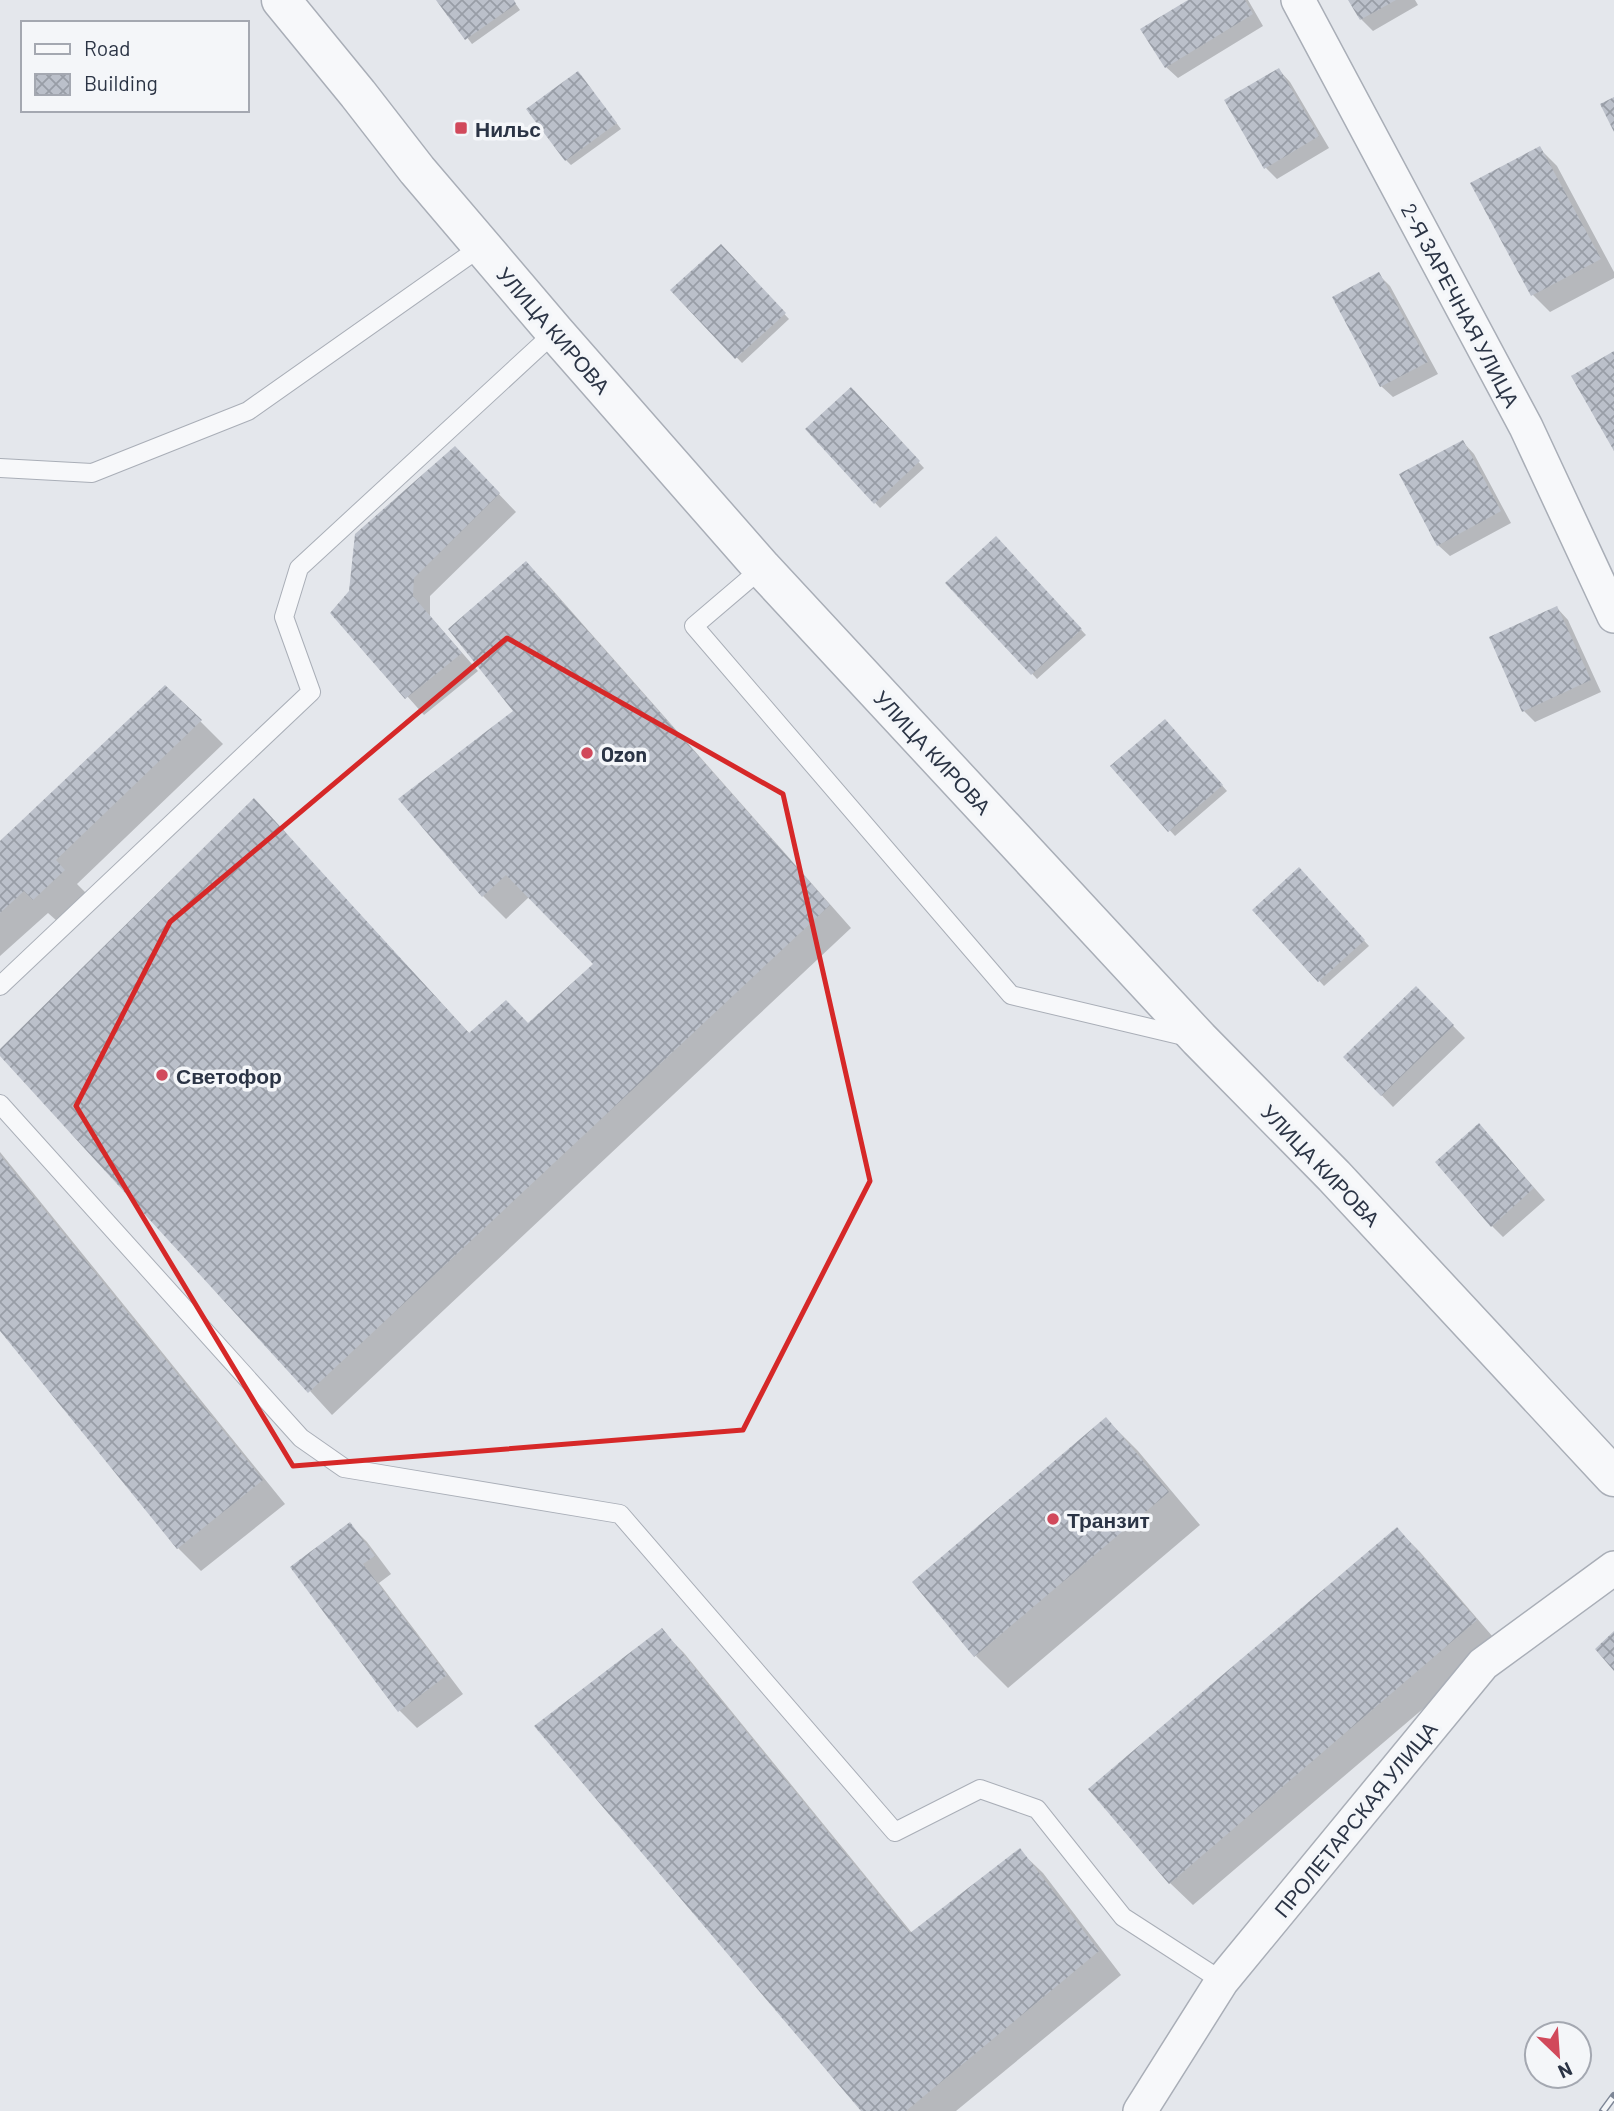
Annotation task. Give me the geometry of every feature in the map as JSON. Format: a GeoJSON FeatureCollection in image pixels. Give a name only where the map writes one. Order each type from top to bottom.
{"type":"FeatureCollection","features":[{"type":"Feature","properties":{"kind":"street","name":"УЛИЦА КИРОВА"},"geometry":{"type":"LineString","coordinates":[[281,0],[417,170],[762,568],[1199,1039],[1334,1177],[1614,1477]]}},
{"type":"Feature","properties":{"kind":"street","name":"2-Я ЗАРЕЧНАЯ УЛИЦА"},"geometry":{"type":"LineString","coordinates":[[1298,0],[1526,427],[1614,616]]}},
{"type":"Feature","properties":{"kind":"street","name":"ПРОЛЕТАРСКАЯ УЛИЦА"},"geometry":{"type":"LineString","coordinates":[[1140,2111],[1222,1981],[1483,1664],[1614,1568]]}},
{"type":"Feature","properties":{"kind":"lane"},"geometry":{"type":"LineString","coordinates":[[0,468],[92,473],[248,411],[482,246]]}},
{"type":"Feature","properties":{"kind":"lane"},"geometry":{"type":"LineString","coordinates":[[0,986],[311,692],[284,617],[299,568],[555,332]]}},
{"type":"Feature","properties":{"kind":"lane"},"geometry":{"type":"LineString","coordinates":[[762,568],[694,626],[1011,995],[1199,1039]]}},
{"type":"Feature","properties":{"kind":"lane"},"geometry":{"type":"LineString","coordinates":[[0,1104],[302,1438],[333,1461],[344,1468],[620,1514],[895,1832],[980,1789],[1037,1809],[1123,1917],[1222,1981]]}},
{"type":"Feature","properties":{"kind":"highlighted area"},"geometry":{"type":"Polygon","coordinates":[[[507,638],[783,794],[870,1181],[743,1430],[293,1466],[76,1106],[170,922],[507,638]]]}},
{"type":"Feature","properties":{"kind":"building"},"geometry":{"type":"Polygon","coordinates":[[[436,0],[514,0],[516,4],[465,40],[436,0]]]}},
{"type":"Feature","properties":{"kind":"building"},"geometry":{"type":"Polygon","coordinates":[[[1188,0],[1245,0],[1253,14],[1165,68],[1140,29],[1188,0]]]}},
{"type":"Feature","properties":{"kind":"building"},"geometry":{"type":"Polygon","coordinates":[[[1348,0],[1396,0],[1360,20],[1348,0]]]}},
{"type":"Feature","properties":{"kind":"building"},"geometry":{"type":"Polygon","coordinates":[[[1279,68],[1319,136],[1264,169],[1224,100],[1279,68]]]}},
{"type":"Feature","properties":{"kind":"building"},"geometry":{"type":"Polygon","coordinates":[[[578,71],[617,123],[565,161],[526,109],[578,71]]]}},
{"type":"Feature","properties":{"kind":"building"},"geometry":{"type":"Polygon","coordinates":[[[1614,97],[1614,132],[1600,104],[1614,97]]]}},
{"type":"Feature","properties":{"kind":"building"},"geometry":{"type":"Polygon","coordinates":[[[1540,146],[1601,259],[1531,296],[1470,183],[1540,146]]]}},
{"type":"Feature","properties":{"kind":"building"},"geometry":{"type":"Polygon","coordinates":[[[721,244],[786,313],[735,359],[670,290],[721,244]]]}},
{"type":"Feature","properties":{"kind":"building"},"geometry":{"type":"Polygon","coordinates":[[[1379,272],[1428,362],[1380,387],[1332,297],[1379,272]]]}},
{"type":"Feature","properties":{"kind":"building"},"geometry":{"type":"Polygon","coordinates":[[[1614,351],[1614,451],[1571,376],[1614,351]]]}},
{"type":"Feature","properties":{"kind":"building"},"geometry":{"type":"Polygon","coordinates":[[[851,387],[920,461],[874,504],[805,429],[851,387]]]}},
{"type":"Feature","properties":{"kind":"building"},"geometry":{"type":"Polygon","coordinates":[[[1463,440],[1501,511],[1437,546],[1399,474],[1463,440]]]}},
{"type":"Feature","properties":{"kind":"building"},"geometry":{"type":"Polygon","coordinates":[[[455,446],[500,493],[414,578],[413,596],[462,653],[405,699],[330,613],[349,591],[355,534],[455,446]]]}},
{"type":"Feature","properties":{"kind":"building"},"geometry":{"type":"Polygon","coordinates":[[[996,536],[1082,629],[1031,675],[945,583],[996,536]]]}},
{"type":"Feature","properties":{"kind":"building"},"geometry":{"type":"Polygon","coordinates":[[[526,561],[830,905],[308,1393],[0,1056],[0,1049],[254,798],[469,1033],[506,1000],[528,1023],[593,964],[506,875],[482,897],[398,799],[513,711],[448,629],[526,561]]]}},
{"type":"Feature","properties":{"kind":"building"},"geometry":{"type":"Polygon","coordinates":[[[1557,606],[1591,680],[1522,712],[1489,637],[1557,606]]]}},
{"type":"Feature","properties":{"kind":"building"},"geometry":{"type":"Polygon","coordinates":[[[165,685],[202,720],[56,860],[65,870],[33,900],[24,891],[0,913],[0,841],[165,685]]]}},
{"type":"Feature","properties":{"kind":"building"},"geometry":{"type":"Polygon","coordinates":[[[1165,719],[1223,785],[1168,832],[1110,766],[1165,719]]]}},
{"type":"Feature","properties":{"kind":"building"},"geometry":{"type":"Polygon","coordinates":[[[1299,867],[1365,940],[1318,982],[1252,910],[1299,867]]]}},
{"type":"Feature","properties":{"kind":"building"},"geometry":{"type":"Polygon","coordinates":[[[1416,986],[1454,1025],[1381,1096],[1343,1057],[1416,986]]]}},
{"type":"Feature","properties":{"kind":"building"},"geometry":{"type":"Polygon","coordinates":[[[1479,1123],[1534,1188],[1491,1227],[1435,1162],[1479,1123]]]}},
{"type":"Feature","properties":{"kind":"building"},"geometry":{"type":"Polygon","coordinates":[[[0,1155],[263,1480],[177,1549],[0,1331],[0,1155]]]}},
{"type":"Feature","properties":{"kind":"building"},"geometry":{"type":"Polygon","coordinates":[[[1106,1417],[1169,1492],[974,1657],[912,1582],[1106,1417]]]}},
{"type":"Feature","properties":{"kind":"building"},"geometry":{"type":"Polygon","coordinates":[[[350,1522],[375,1556],[363,1564],[447,1675],[398,1712],[290,1567],[350,1522]]]}},
{"type":"Feature","properties":{"kind":"building"},"geometry":{"type":"Polygon","coordinates":[[[1397,1527],[1477,1620],[1169,1884],[1088,1789],[1397,1527]]]}},
{"type":"Feature","properties":{"kind":"building"},"geometry":{"type":"Polygon","coordinates":[[[662,1628],[910,1933],[1020,1848],[1099,1951],[906,2111],[861,2111],[534,1726],[662,1628]]]}},
{"type":"Feature","properties":{"kind":"building"},"geometry":{"type":"Polygon","coordinates":[[[1614,1631],[1614,1671],[1595,1649],[1614,1631]]]}},
{"type":"Feature","properties":{"kind":"railway"},"geometry":{"type":"LineString","coordinates":[[1603,2111],[1614,2096]]}},
{"type":"Feature","properties":{"kind":"place","name":"Нильс"},"geometry":{"type":"Point","coordinates":[461,128]}},
{"type":"Feature","properties":{"kind":"place","name":"Ozon"},"geometry":{"type":"Point","coordinates":[587,753]}},
{"type":"Feature","properties":{"kind":"place","name":"Светофор"},"geometry":{"type":"Point","coordinates":[162,1075]}},
{"type":"Feature","properties":{"kind":"place","name":"Транзит"},"geometry":{"type":"Point","coordinates":[1053,1519]}}]}
